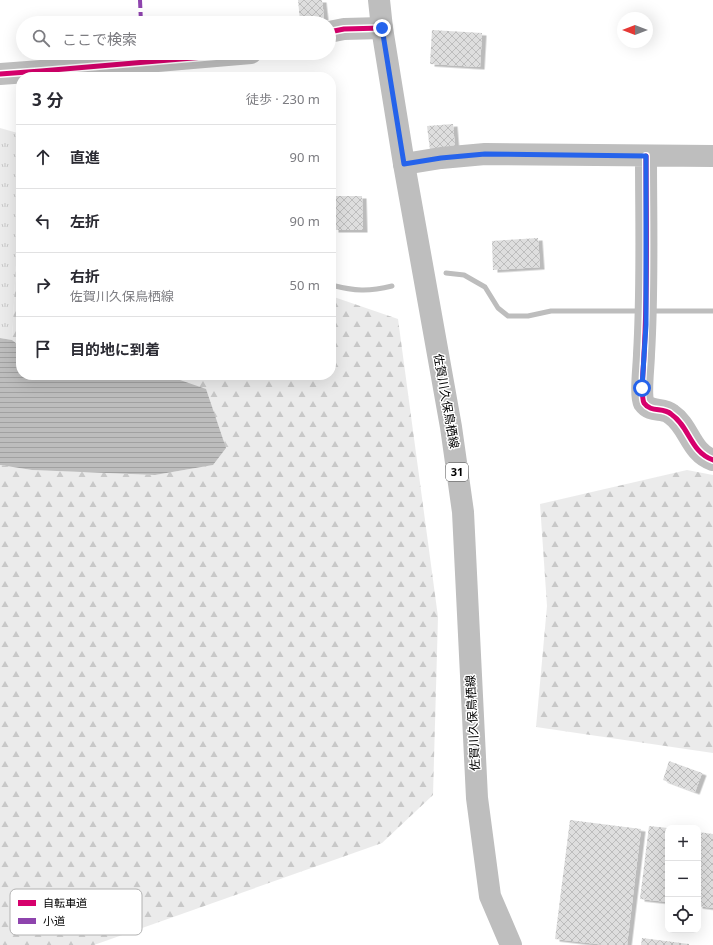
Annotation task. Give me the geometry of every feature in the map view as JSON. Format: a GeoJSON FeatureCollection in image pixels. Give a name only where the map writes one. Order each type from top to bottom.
{"type":"FeatureCollection","features":[{"type":"Feature","properties":{"kind":"street","name":"佐賀川久保鳥栖線"},"geometry":{"type":"LineString","coordinates":[[379,0],[382,28],[404,164],[451,427],[463,512],[477,798],[490,896],[511,945]]}},
{"type":"Feature","properties":{"kind":"street"},"geometry":{"type":"LineString","coordinates":[[336,31],[382,28]]}},
{"type":"Feature","properties":{"kind":"street"},"geometry":{"type":"LineString","coordinates":[[27,72],[169,60]]}},
{"type":"Feature","properties":{"kind":"street"},"geometry":{"type":"LineString","coordinates":[[0,74],[16,73]]}},
{"type":"Feature","properties":{"kind":"street"},"geometry":{"type":"LineString","coordinates":[[404,164],[441,158],[485,154],[713,156]]}},
{"type":"Feature","properties":{"kind":"street"},"geometry":{"type":"LineString","coordinates":[[646,156],[646,325],[642,388],[644,402],[650,409],[670,412],[683,425],[698,452],[713,460]]}},
{"type":"Feature","properties":{"kind":"green space"},"geometry":{"type":"Polygon","coordinates":[[[0,128],[16,133],[16,265],[12,340],[0,338],[0,128]]]}},
{"type":"Feature","properties":{"kind":"green space"},"geometry":{"type":"Polygon","coordinates":[[[16,265],[16,343],[12,340],[16,265]]]}},
{"type":"Feature","properties":{"kind":"green space"},"geometry":{"type":"Polygon","coordinates":[[[336,298],[398,319],[438,617],[433,795],[382,843],[142,928],[142,889],[10,889],[10,935],[122,935],[94,945],[0,945],[0,465],[32,470],[155,475],[213,465],[180,380],[336,380],[336,298]]]}},
{"type":"Feature","properties":{"kind":"green space"},"geometry":{"type":"Polygon","coordinates":[[[687,470],[713,475],[713,753],[536,727],[547,606],[540,504],[687,470]]]}},
{"type":"Feature","properties":{"kind":"shaded area"},"geometry":{"type":"Polygon","coordinates":[[[0,338],[12,340],[16,343],[16,380],[180,380],[206,389],[226,448],[213,465],[155,475],[32,470],[0,465],[0,338]]]}},
{"type":"Feature","properties":{"kind":"building"},"geometry":{"type":"Polygon","coordinates":[[[298,0],[322,0],[324,16],[300,16],[298,0]]]}},
{"type":"Feature","properties":{"kind":"building"},"geometry":{"type":"Polygon","coordinates":[[[432,30],[482,33],[480,67],[430,64],[432,30]]]}},
{"type":"Feature","properties":{"kind":"building"},"geometry":{"type":"Polygon","coordinates":[[[453,124],[455,148],[430,150],[427,126],[453,124]]]}},
{"type":"Feature","properties":{"kind":"building"},"geometry":{"type":"Polygon","coordinates":[[[336,196],[362,196],[363,230],[336,230],[336,196]]]}},
{"type":"Feature","properties":{"kind":"building"},"geometry":{"type":"Polygon","coordinates":[[[538,238],[540,267],[493,270],[492,241],[538,238]]]}},
{"type":"Feature","properties":{"kind":"building"},"geometry":{"type":"Polygon","coordinates":[[[669,761],[702,773],[695,792],[663,780],[669,761]]]}},
{"type":"Feature","properties":{"kind":"building"},"geometry":{"type":"Polygon","coordinates":[[[570,820],[641,829],[627,945],[606,945],[555,939],[570,820]]]}},
{"type":"Feature","properties":{"kind":"building"},"geometry":{"type":"Polygon","coordinates":[[[649,826],[665,828],[665,902],[640,899],[649,826]]]}},
{"type":"Feature","properties":{"kind":"building"},"geometry":{"type":"Polygon","coordinates":[[[701,832],[713,834],[713,908],[701,906],[701,832]]]}},
{"type":"Feature","properties":{"kind":"building"},"geometry":{"type":"Polygon","coordinates":[[[642,938],[689,944],[689,945],[641,945],[642,938]]]}},
{"type":"Feature","properties":{"kind":"waterway"},"geometry":{"type":"LineString","coordinates":[[446,273],[464,275],[485,287],[498,308],[508,316],[528,316],[551,311],[641,311]]}},
{"type":"Feature","properties":{"kind":"waterway"},"geometry":{"type":"LineString","coordinates":[[336,286],[362,290],[392,286]]}},
{"type":"Feature","properties":{"kind":"waterway"},"geometry":{"type":"LineString","coordinates":[[651,311],[713,311]]}},
{"type":"Feature","properties":{"kind":"marked path"},"geometry":{"type":"LineString","coordinates":[[140,0],[141,16]]}},
{"type":"Feature","properties":{"kind":"cycle path"},"geometry":{"type":"LineString","coordinates":[[336,31],[382,28]]}},
{"type":"Feature","properties":{"kind":"cycle path"},"geometry":{"type":"LineString","coordinates":[[27,72],[169,60]]}},
{"type":"Feature","properties":{"kind":"cycle path"},"geometry":{"type":"LineString","coordinates":[[0,74],[16,73]]}},
{"type":"Feature","properties":{"kind":"cycle path"},"geometry":{"type":"LineString","coordinates":[[646,156],[646,280],[642,387],[643,399],[644,403],[650,408],[668,412],[677,419],[699,451],[713,460]]}},
{"type":"Feature","properties":{"kind":"route"},"geometry":{"type":"LineString","coordinates":[[382,28],[404,164],[441,158],[485,154],[646,156],[646,325],[642,388]]}}]}
